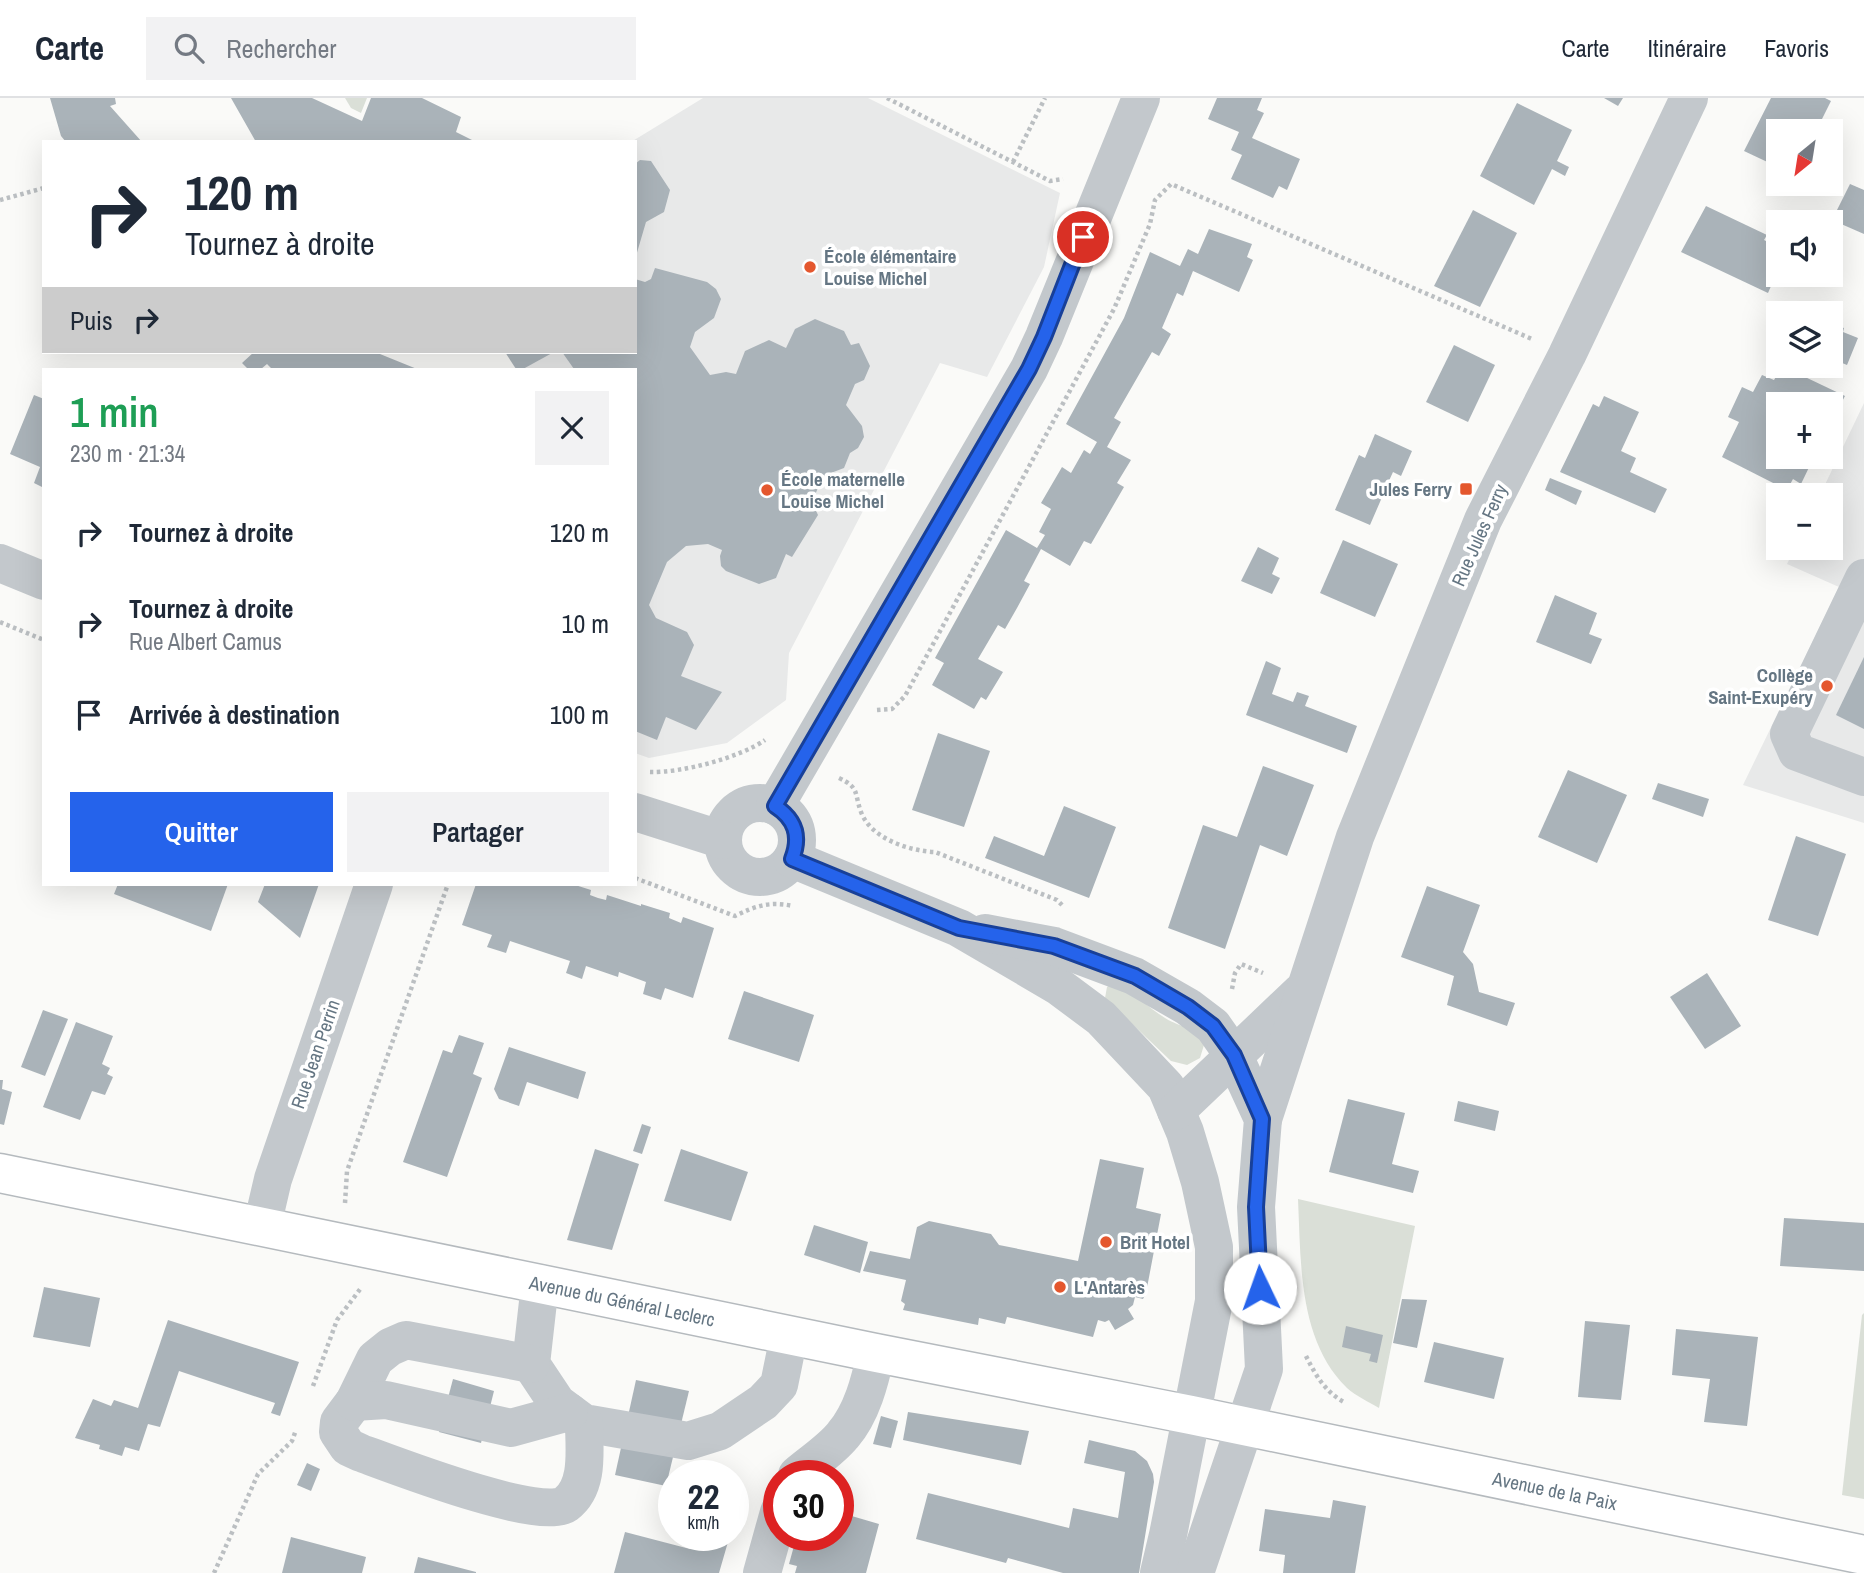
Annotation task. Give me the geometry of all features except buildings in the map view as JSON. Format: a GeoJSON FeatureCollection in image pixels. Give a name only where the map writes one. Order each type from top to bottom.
{"type":"FeatureCollection","features":[{"type":"Feature","properties":{"kind":"main road","name":"Avenue du Général Leclerc"},"geometry":{"type":"LineString","coordinates":[[0,1173],[789,1336],[1245,1426]]}},
{"type":"Feature","properties":{"kind":"main road","name":"Avenue de la Paix"},"geometry":{"type":"LineString","coordinates":[[1245,1426],[1864,1555]]}},
{"type":"Feature","properties":{"kind":"street"},"geometry":{"type":"LineString","coordinates":[[775,806],[1029,369],[1141,98]]}},
{"type":"Feature","properties":{"kind":"street","name":"Rue Jules Ferry"},"geometry":{"type":"LineString","coordinates":[[1262,1119],[1289,983],[1354,836],[1483,520],[1567,355],[1689,98]]}},
{"type":"Feature","properties":{"kind":"street"},"geometry":{"type":"LineString","coordinates":[[0,563],[42,579]]}},
{"type":"Feature","properties":{"kind":"street"},"geometry":{"type":"LineString","coordinates":[[1864,578],[1789,734],[1797,752],[1864,777]]}},
{"type":"Feature","properties":{"kind":"street"},"geometry":{"type":"LineString","coordinates":[[763,803],[775,806],[793,822],[797,847],[785,868],[762,877],[750,876],[730,863],[723,840],[725,828],[739,809],[763,803]]}},
{"type":"Feature","properties":{"kind":"street"},"geometry":{"type":"LineString","coordinates":[[637,813],[723,840]]}},
{"type":"Feature","properties":{"kind":"street"},"geometry":{"type":"LineString","coordinates":[[792,859],[959,928],[1058,986],[1101,1017],[1166,1087],[1200,1182],[1214,1247],[1214,1301],[1168,1535],[1158,1573]]}},
{"type":"Feature","properties":{"kind":"street","name":"Rue Jean Perrin"},"geometry":{"type":"LineString","coordinates":[[262,1226],[273,1179],[373,886]]}},
{"type":"Feature","properties":{"kind":"street"},"geometry":{"type":"LineString","coordinates":[[959,928],[1054,946],[1135,976],[1188,1007],[1213,1026],[1234,1055],[1262,1119],[1256,1207],[1264,1369],[1195,1573]]}},
{"type":"Feature","properties":{"kind":"street","name":"Rue Jules Ferry"},"geometry":{"type":"LineString","coordinates":[[1176,1111],[1234,1055],[1289,983]]}},
{"type":"Feature","properties":{"kind":"street"},"geometry":{"type":"LineString","coordinates":[[531,1364],[406,1340],[390,1347],[375,1359],[354,1402],[339,1422],[338,1432],[348,1447],[449,1486],[538,1507],[554,1509],[566,1504],[576,1492],[584,1472],[577,1417],[557,1403],[531,1364],[540,1284]]}},
{"type":"Feature","properties":{"kind":"street"},"geometry":{"type":"LineString","coordinates":[[354,1402],[386,1400],[511,1428],[577,1417],[688,1441],[720,1431],[763,1402],[779,1385],[789,1336]]}},
{"type":"Feature","properties":{"kind":"street"},"geometry":{"type":"LineString","coordinates":[[814,1460],[843,1435],[859,1409],[872,1374],[876,1353]]}},
{"type":"Feature","properties":{"kind":"street"},"geometry":{"type":"LineString","coordinates":[[762,1573],[768,1551]]}},
{"type":"Feature","properties":{"kind":"path"},"geometry":{"type":"LineString","coordinates":[[887,98],[1050,181],[1076,178]]}},
{"type":"Feature","properties":{"kind":"path"},"geometry":{"type":"LineString","coordinates":[[1013,162],[1045,99]]}},
{"type":"Feature","properties":{"kind":"path"},"geometry":{"type":"LineString","coordinates":[[870,707],[879,711],[892,709],[905,696],[1114,309],[1150,224],[1155,200],[1171,184],[1533,339]]}},
{"type":"Feature","properties":{"kind":"path"},"geometry":{"type":"LineString","coordinates":[[0,201],[42,189]]}},
{"type":"Feature","properties":{"kind":"path"},"geometry":{"type":"LineString","coordinates":[[0,622],[42,639]]}},
{"type":"Feature","properties":{"kind":"path"},"geometry":{"type":"LineString","coordinates":[[646,771],[668,772],[712,762],[761,743]]}},
{"type":"Feature","properties":{"kind":"path"},"geometry":{"type":"LineString","coordinates":[[833,775],[850,783],[858,793],[861,813],[870,826],[881,836],[894,841]]}},
{"type":"Feature","properties":{"kind":"path"},"geometry":{"type":"LineString","coordinates":[[637,879],[735,916],[757,905],[778,903],[795,906]]}},
{"type":"Feature","properties":{"kind":"path"},"geometry":{"type":"LineString","coordinates":[[344,1210],[347,1171],[447,886]]}},
{"type":"Feature","properties":{"kind":"path"},"geometry":{"type":"LineString","coordinates":[[1231,993],[1235,973],[1241,964],[1289,983]]}},
{"type":"Feature","properties":{"kind":"path"},"geometry":{"type":"LineString","coordinates":[[310,1392],[337,1320],[367,1282]]}},
{"type":"Feature","properties":{"kind":"path"},"geometry":{"type":"LineString","coordinates":[[1305,1352],[1316,1376],[1335,1398],[1353,1408]]}},
{"type":"Feature","properties":{"kind":"path"},"geometry":{"type":"LineString","coordinates":[[214,1573],[258,1474],[292,1441],[297,1429]]}},
{"type":"Feature","properties":{"kind":"shaded area"},"geometry":{"type":"Polygon","coordinates":[[[345,98],[367,98],[361,113],[351,108],[345,98]]]}},
{"type":"Feature","properties":{"kind":"shaded area"},"geometry":{"type":"Polygon","coordinates":[[[703,98],[868,98],[1060,193],[1044,267],[987,377],[940,363],[789,653],[786,700],[727,743],[649,758],[637,754],[637,368],[517,368],[507,354],[637,354],[637,140],[634,140],[703,98]]]}},
{"type":"Feature","properties":{"kind":"shaded area","name":"Collège Saint-Exupéry"},"geometry":{"type":"Polygon","coordinates":[[[1864,403],[1864,823],[1743,785],[1839,587],[1787,564],[1789,560],[1843,560],[1843,483],[1826,483],[1832,469],[1843,469],[1843,447],[1864,403]]]}},
{"type":"Feature","properties":{"kind":"shaded area"},"geometry":{"type":"Polygon","coordinates":[[[1116,981],[1165,1018],[1195,1033],[1204,1045],[1200,1058],[1187,1065],[1171,1061],[1105,998],[1107,987],[1116,981]]]}},
{"type":"Feature","properties":{"kind":"shaded area"},"geometry":{"type":"Polygon","coordinates":[[[1298,1199],[1415,1226],[1379,1408],[1347,1388],[1331,1369],[1319,1347],[1305,1299],[1298,1199]]]}},
{"type":"Feature","properties":{"kind":"shaded area"},"geometry":{"type":"Polygon","coordinates":[[[1864,1313],[1864,1499],[1842,1495],[1864,1313]]]}},
{"type":"Feature","properties":{"kind":"place","name":"École élémentaire Louise Michel"},"geometry":{"type":"Point","coordinates":[810,267]}},
{"type":"Feature","properties":{"kind":"place","name":"Jules Ferry"},"geometry":{"type":"Point","coordinates":[1466,489]}},
{"type":"Feature","properties":{"kind":"place","name":"École maternelle Louise Michel"},"geometry":{"type":"Point","coordinates":[767,490]}},
{"type":"Feature","properties":{"kind":"place","name":"Collège Saint-Exupéry"},"geometry":{"type":"Point","coordinates":[1827,686]}},
{"type":"Feature","properties":{"kind":"place","name":"Brit Hotel"},"geometry":{"type":"Point","coordinates":[1106,1242]}},
{"type":"Feature","properties":{"kind":"place","name":"L'Antarès"},"geometry":{"type":"Point","coordinates":[1060,1287]}},
{"type":"Feature","properties":{"kind":"route"},"geometry":{"type":"LineString","coordinates":[[1083,237],[1029,369],[775,806],[793,822],[797,847],[792,859],[959,928],[1054,946],[1135,976],[1188,1007],[1213,1026],[1234,1055],[1262,1119],[1256,1207],[1260,1288]]}}]}
